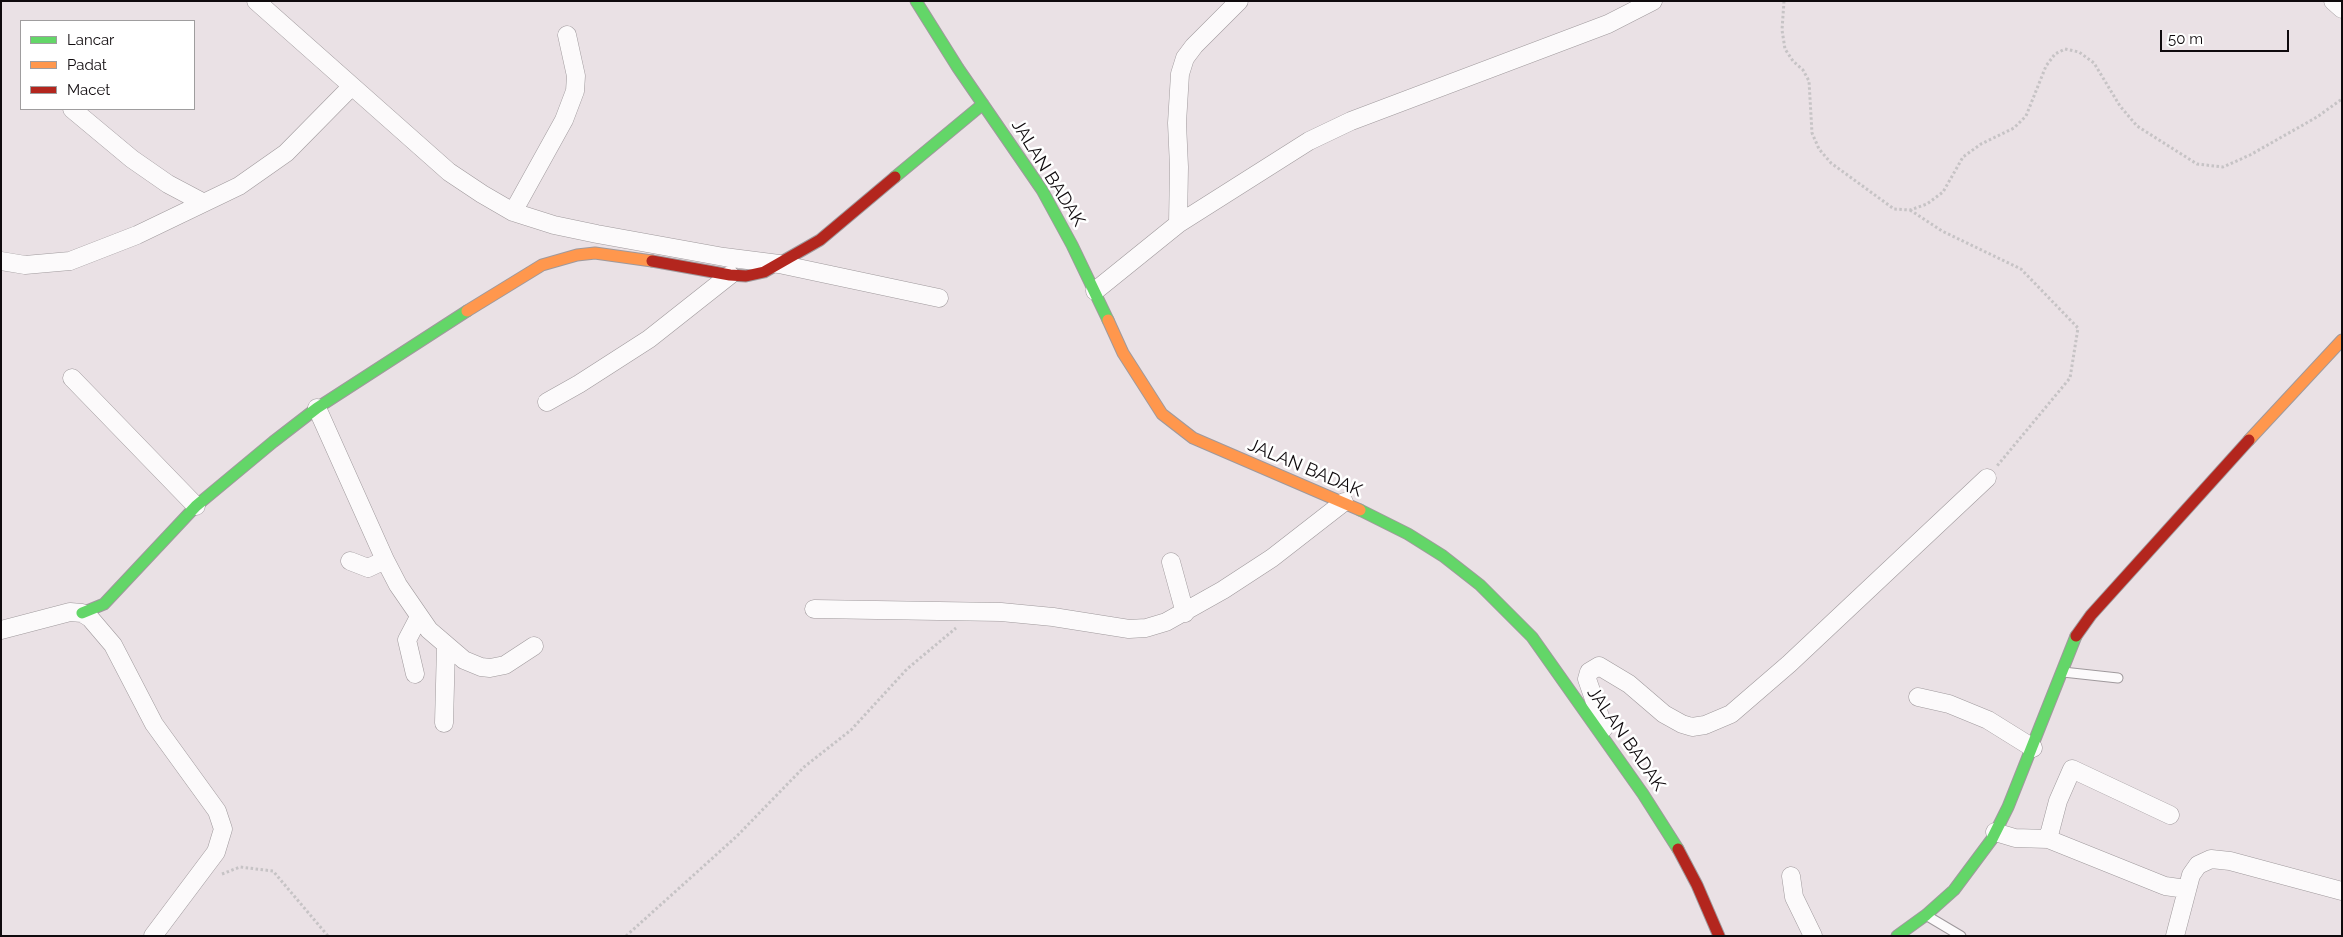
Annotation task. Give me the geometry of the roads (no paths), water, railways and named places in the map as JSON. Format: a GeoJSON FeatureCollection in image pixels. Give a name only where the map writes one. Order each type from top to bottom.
{"type":"FeatureCollection","features":[{"type":"Feature","properties":{"kind":"street"},"geometry":{"type":"LineString","coordinates":[[256,1],[450,172],[513,212],[554,225],[597,234],[724,257],[779,264],[939,298]]}},
{"type":"Feature","properties":{"kind":"street","name":"JALAN BADAK"},"geometry":{"type":"LineString","coordinates":[[916,1],[958,68],[1042,190],[1094,291],[1123,353],[1162,414],[1193,438],[1211,447],[1344,502],[1408,534],[1443,556],[1480,585],[1532,637],[1610,745],[1674,842],[1697,885],[1719,936]]}},
{"type":"Feature","properties":{"kind":"street"},"geometry":{"type":"LineString","coordinates":[[1178,224],[1179,167],[1177,123],[1180,74],[1185,58],[1194,46],[1239,1]]}},
{"type":"Feature","properties":{"kind":"street"},"geometry":{"type":"LineString","coordinates":[[1094,291],[1178,224],[1301,146],[1351,121],[1608,24],[1653,1]]}},
{"type":"Feature","properties":{"kind":"street"},"geometry":{"type":"LineString","coordinates":[[2333,1],[2342,9]]}},
{"type":"Feature","properties":{"kind":"street"},"geometry":{"type":"LineString","coordinates":[[513,212],[564,120],[575,91],[576,76],[567,35]]}},
{"type":"Feature","properties":{"kind":"street"},"geometry":{"type":"LineString","coordinates":[[1,261],[24,266],[70,261],[138,235],[202,202],[239,186],[286,153],[352,86]]}},
{"type":"Feature","properties":{"kind":"street"},"geometry":{"type":"LineString","coordinates":[[97,624],[104,604],[196,506],[273,442],[317,408],[479,302],[542,265],[595,253],[630,257],[730,275],[755,275],[779,264],[833,230],[983,104]]}},
{"type":"Feature","properties":{"kind":"street"},"geometry":{"type":"LineString","coordinates":[[73,110],[132,159],[168,184],[202,202]]}},
{"type":"Feature","properties":{"kind":"street"},"geometry":{"type":"LineString","coordinates":[[547,402],[649,339],[730,275]]}},
{"type":"Feature","properties":{"kind":"street"},"geometry":{"type":"LineString","coordinates":[[1897,936],[1926,915],[1954,890],[1974,865],[1995,832],[2008,807],[2033,748],[2071,646],[2091,615],[2342,340]]}},
{"type":"Feature","properties":{"kind":"street"},"geometry":{"type":"LineString","coordinates":[[72,378],[196,506]]}},
{"type":"Feature","properties":{"kind":"street"},"geometry":{"type":"LineString","coordinates":[[317,408],[385,560],[419,617],[446,646],[472,664],[490,668],[505,665],[534,646]]}},
{"type":"Feature","properties":{"kind":"street"},"geometry":{"type":"LineString","coordinates":[[1610,745],[1589,685],[1588,674],[1593,668],[1599,666],[1604,668],[1629,684],[1674,721],[1692,726],[1719,720],[1744,704],[1789,664],[1987,478]]}},
{"type":"Feature","properties":{"kind":"street"},"geometry":{"type":"LineString","coordinates":[[814,608],[978,612],[1053,617],[1129,629],[1156,625],[1185,612],[1272,558],[1344,502]]}},
{"type":"Feature","properties":{"kind":"street"},"geometry":{"type":"LineString","coordinates":[[350,561],[368,568],[385,560]]}},
{"type":"Feature","properties":{"kind":"street"},"geometry":{"type":"LineString","coordinates":[[1171,562],[1185,612]]}},
{"type":"Feature","properties":{"kind":"street"},"geometry":{"type":"LineString","coordinates":[[1,630],[70,612],[82,613],[104,604]]}},
{"type":"Feature","properties":{"kind":"street"},"geometry":{"type":"LineString","coordinates":[[82,613],[97,624],[113,645],[154,724],[211,801],[222,821],[221,839],[216,852],[153,936]]}},
{"type":"Feature","properties":{"kind":"street"},"geometry":{"type":"LineString","coordinates":[[415,674],[407,640],[419,617]]}},
{"type":"Feature","properties":{"kind":"street"},"geometry":{"type":"LineString","coordinates":[[444,723],[446,646]]}},
{"type":"Feature","properties":{"kind":"street"},"geometry":{"type":"LineString","coordinates":[[1918,697],[1948,704],[1988,720],[2033,748]]}},
{"type":"Feature","properties":{"kind":"street"},"geometry":{"type":"LineString","coordinates":[[2048,839],[2058,801],[2072,769],[2170,815]]}},
{"type":"Feature","properties":{"kind":"street"},"geometry":{"type":"LineString","coordinates":[[1995,832],[2015,838],[2048,839],[2165,886],[2186,889]]}},
{"type":"Feature","properties":{"kind":"street"},"geometry":{"type":"LineString","coordinates":[[2175,936],[2191,874],[2198,865],[2211,859],[2218,858],[2342,891]]}},
{"type":"Feature","properties":{"kind":"street"},"geometry":{"type":"LineString","coordinates":[[1791,876],[1794,897],[1813,936]]}},
{"type":"Feature","properties":{"kind":"lane"},"geometry":{"type":"LineString","coordinates":[[2060,672],[2118,678]]}},
{"type":"Feature","properties":{"kind":"lane"},"geometry":{"type":"LineString","coordinates":[[1926,915],[1961,936]]}}]}
